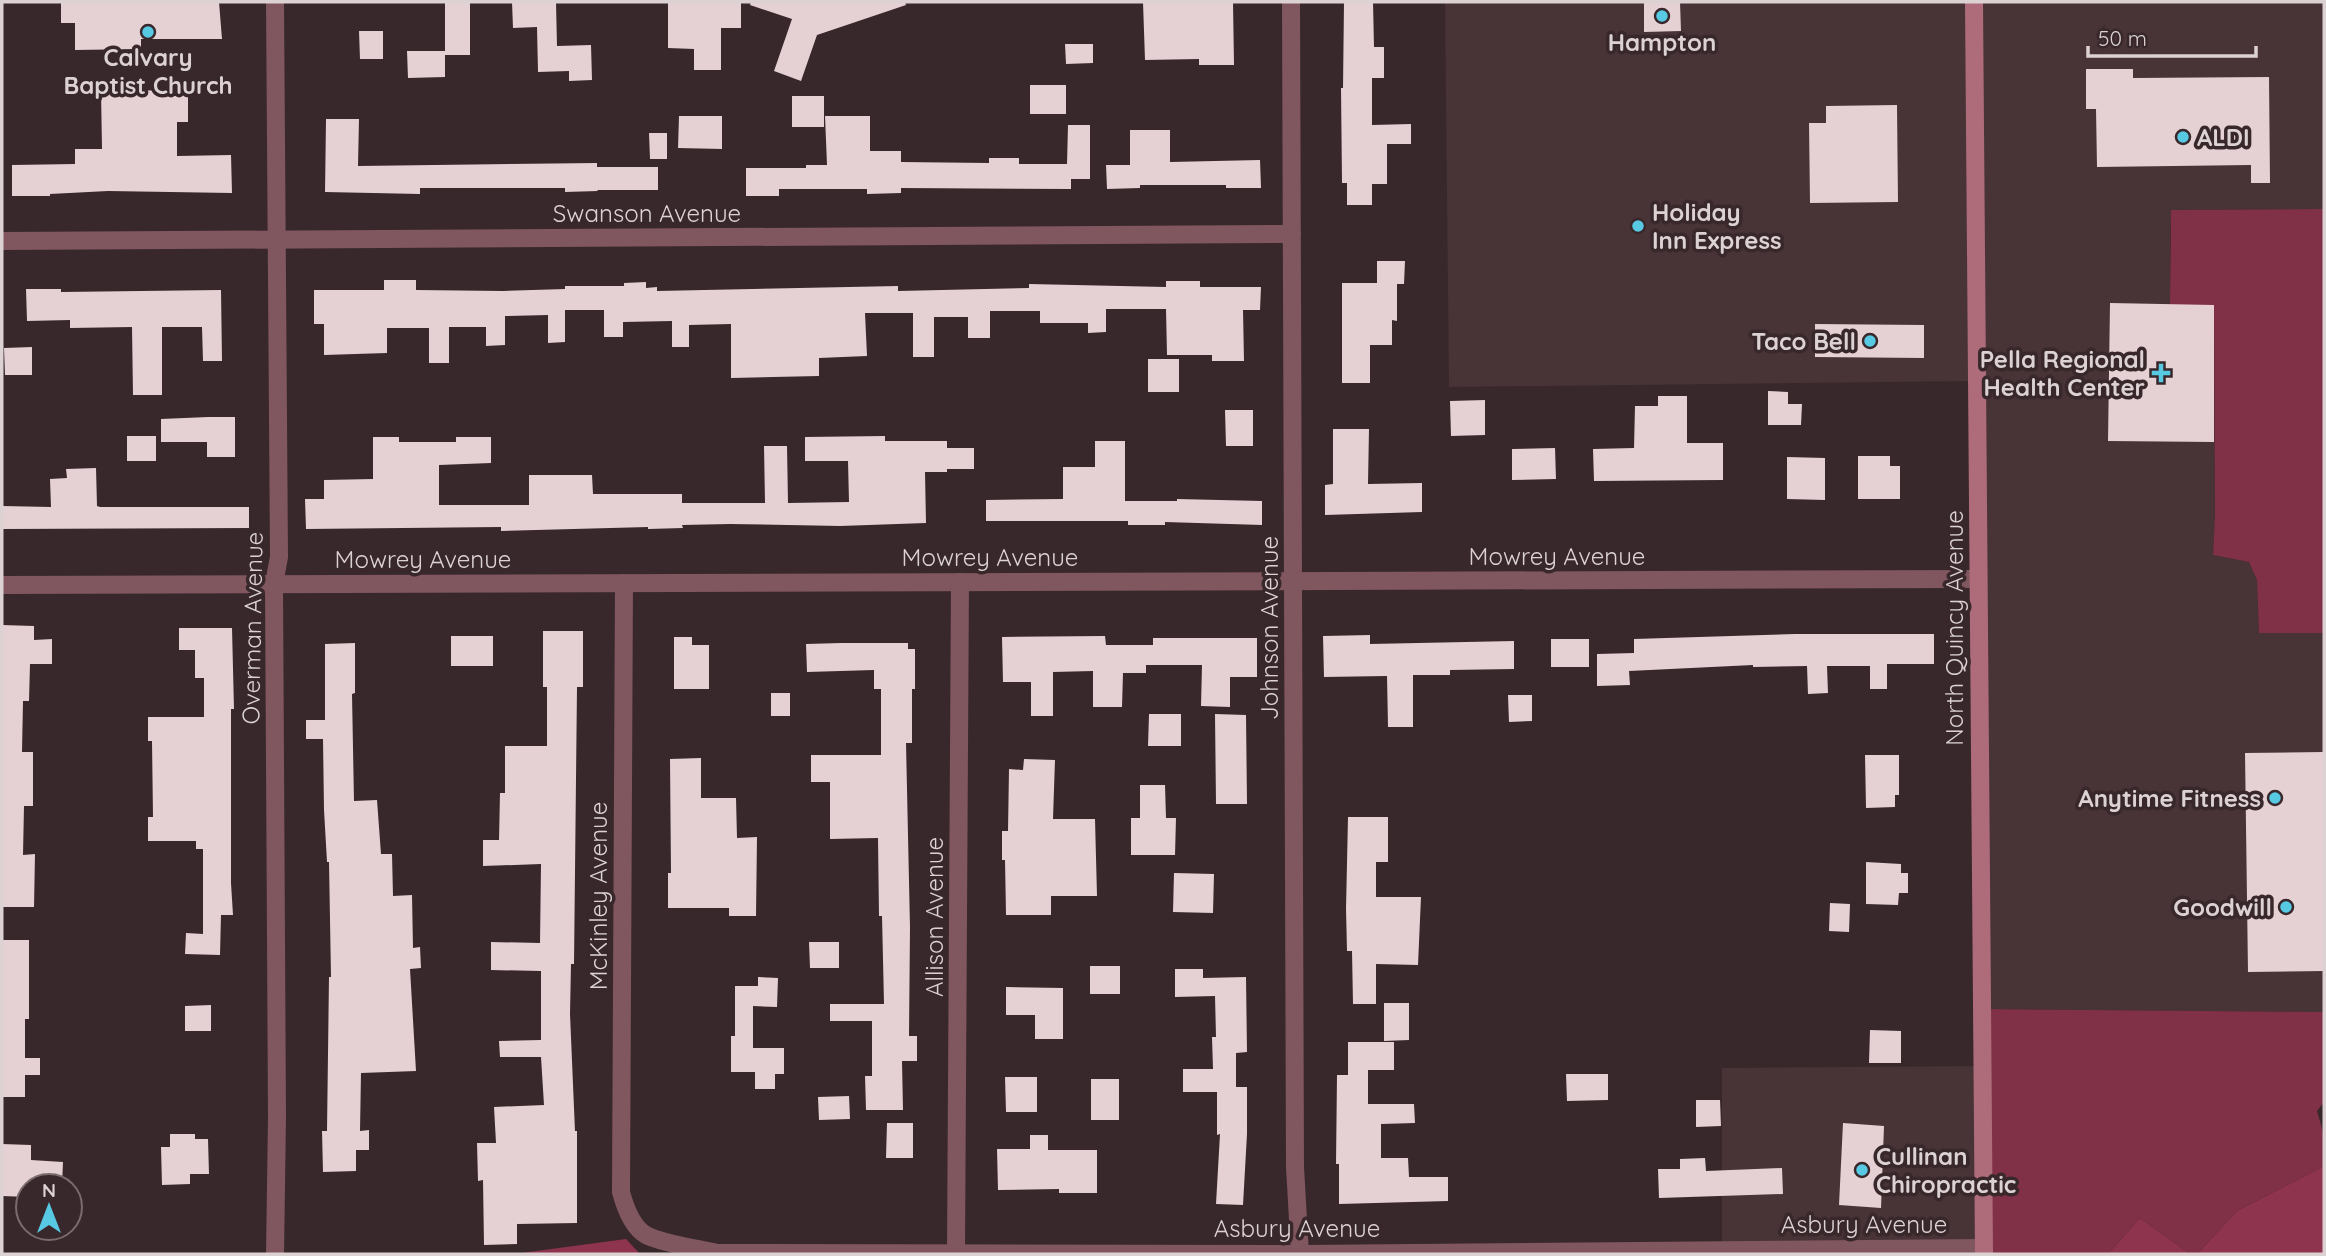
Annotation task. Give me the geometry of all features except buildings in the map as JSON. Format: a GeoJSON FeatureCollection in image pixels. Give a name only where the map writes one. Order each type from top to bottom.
{"type":"FeatureCollection","features":[{"type":"Feature","properties":{"kind":"main road","name":"North Quincy Avenue"},"geometry":{"type":"LineString","coordinates":[[1974,2],[1984,1251]]}},
{"type":"Feature","properties":{"kind":"street","name":"Overman Avenue"},"geometry":{"type":"LineString","coordinates":[[275,2],[279,557],[274,584],[277,1117],[275,1254]]}},
{"type":"Feature","properties":{"kind":"street","name":"Johnson Avenue"},"geometry":{"type":"LineString","coordinates":[[1291,2],[1295,1167],[1300,1254]]}},
{"type":"Feature","properties":{"kind":"street","name":"Swanson Avenue"},"geometry":{"type":"LineString","coordinates":[[2,241],[1292,234]]}},
{"type":"Feature","properties":{"kind":"street","name":"Mowrey Avenue"},"geometry":{"type":"LineString","coordinates":[[2,585],[1978,579]]}},
{"type":"Feature","properties":{"kind":"street","name":"Allison Avenue"},"geometry":{"type":"LineString","coordinates":[[956,1252],[960,582]]}},
{"type":"Feature","properties":{"kind":"street","name":"McKinley Avenue"},"geometry":{"type":"LineString","coordinates":[[624,583],[621,1192],[625,1210]]}},
{"type":"Feature","properties":{"kind":"street","name":"Asbury Avenue"},"geometry":{"type":"LineString","coordinates":[[625,1210],[645,1235],[717,1253],[1984,1251]]}},
{"type":"Feature","properties":{"kind":"shaded area"},"geometry":{"type":"Polygon","coordinates":[[[1445,2],[2324,2],[2324,209],[2172,210],[2170,305],[2214,305],[2213,555],[2249,562],[2257,580],[2259,633],[2324,633],[2324,1012],[1982,1009],[1975,381],[1449,387],[1445,2]]]}},
{"type":"Feature","properties":{"kind":"shaded area"},"geometry":{"type":"Polygon","coordinates":[[[2324,209],[2324,633],[2259,633],[2257,580],[2249,562],[2213,555],[2214,306],[2170,305],[2171,210],[2324,209]]]}},
{"type":"Feature","properties":{"kind":"shaded area"},"geometry":{"type":"Polygon","coordinates":[[[1982,1009],[2324,1012],[2324,1102],[2317,1111],[2324,1135],[2324,1166],[2237,1211],[2197,1254],[2190,1254],[2140,1218],[2108,1254],[1984,1254],[1982,1009]]]}},
{"type":"Feature","properties":{"kind":"shaded area"},"geometry":{"type":"Polygon","coordinates":[[[1982,1066],[1984,1248],[1722,1250],[1722,1068],[1982,1066]]]}},
{"type":"Feature","properties":{"kind":"shaded area"},"geometry":{"type":"Polygon","coordinates":[[[2324,1166],[2324,1254],[2197,1254],[2237,1211],[2324,1166]]]}},
{"type":"Feature","properties":{"kind":"shaded area"},"geometry":{"type":"Polygon","coordinates":[[[2140,1218],[2190,1254],[2108,1254],[2140,1218]]]}},
{"type":"Feature","properties":{"kind":"shaded area"},"geometry":{"type":"Polygon","coordinates":[[[626,1239],[640,1254],[514,1254],[626,1239]]]}},
{"type":"Feature","properties":{"kind":"place","name":"Hampton"},"geometry":{"type":"Point","coordinates":[1662,16]}},
{"type":"Feature","properties":{"kind":"place","name":"Calvary Baptist Church"},"geometry":{"type":"Point","coordinates":[148,32]}},
{"type":"Feature","properties":{"kind":"place","name":"ALDI"},"geometry":{"type":"Point","coordinates":[2183,137]}},
{"type":"Feature","properties":{"kind":"place","name":"Holiday Inn Express"},"geometry":{"type":"Point","coordinates":[1638,226]}},
{"type":"Feature","properties":{"kind":"place","name":"Taco Bell"},"geometry":{"type":"Point","coordinates":[1870,341]}},
{"type":"Feature","properties":{"kind":"place","name":"Pella Regional Health Center"},"geometry":{"type":"Point","coordinates":[2161,373]}},
{"type":"Feature","properties":{"kind":"place","name":"Anytime Fitness"},"geometry":{"type":"Point","coordinates":[2275,798]}},
{"type":"Feature","properties":{"kind":"place","name":"Goodwill"},"geometry":{"type":"Point","coordinates":[2286,907]}},
{"type":"Feature","properties":{"kind":"place","name":"Cullinan Chiropractic"},"geometry":{"type":"Point","coordinates":[1862,1170]}}]}
